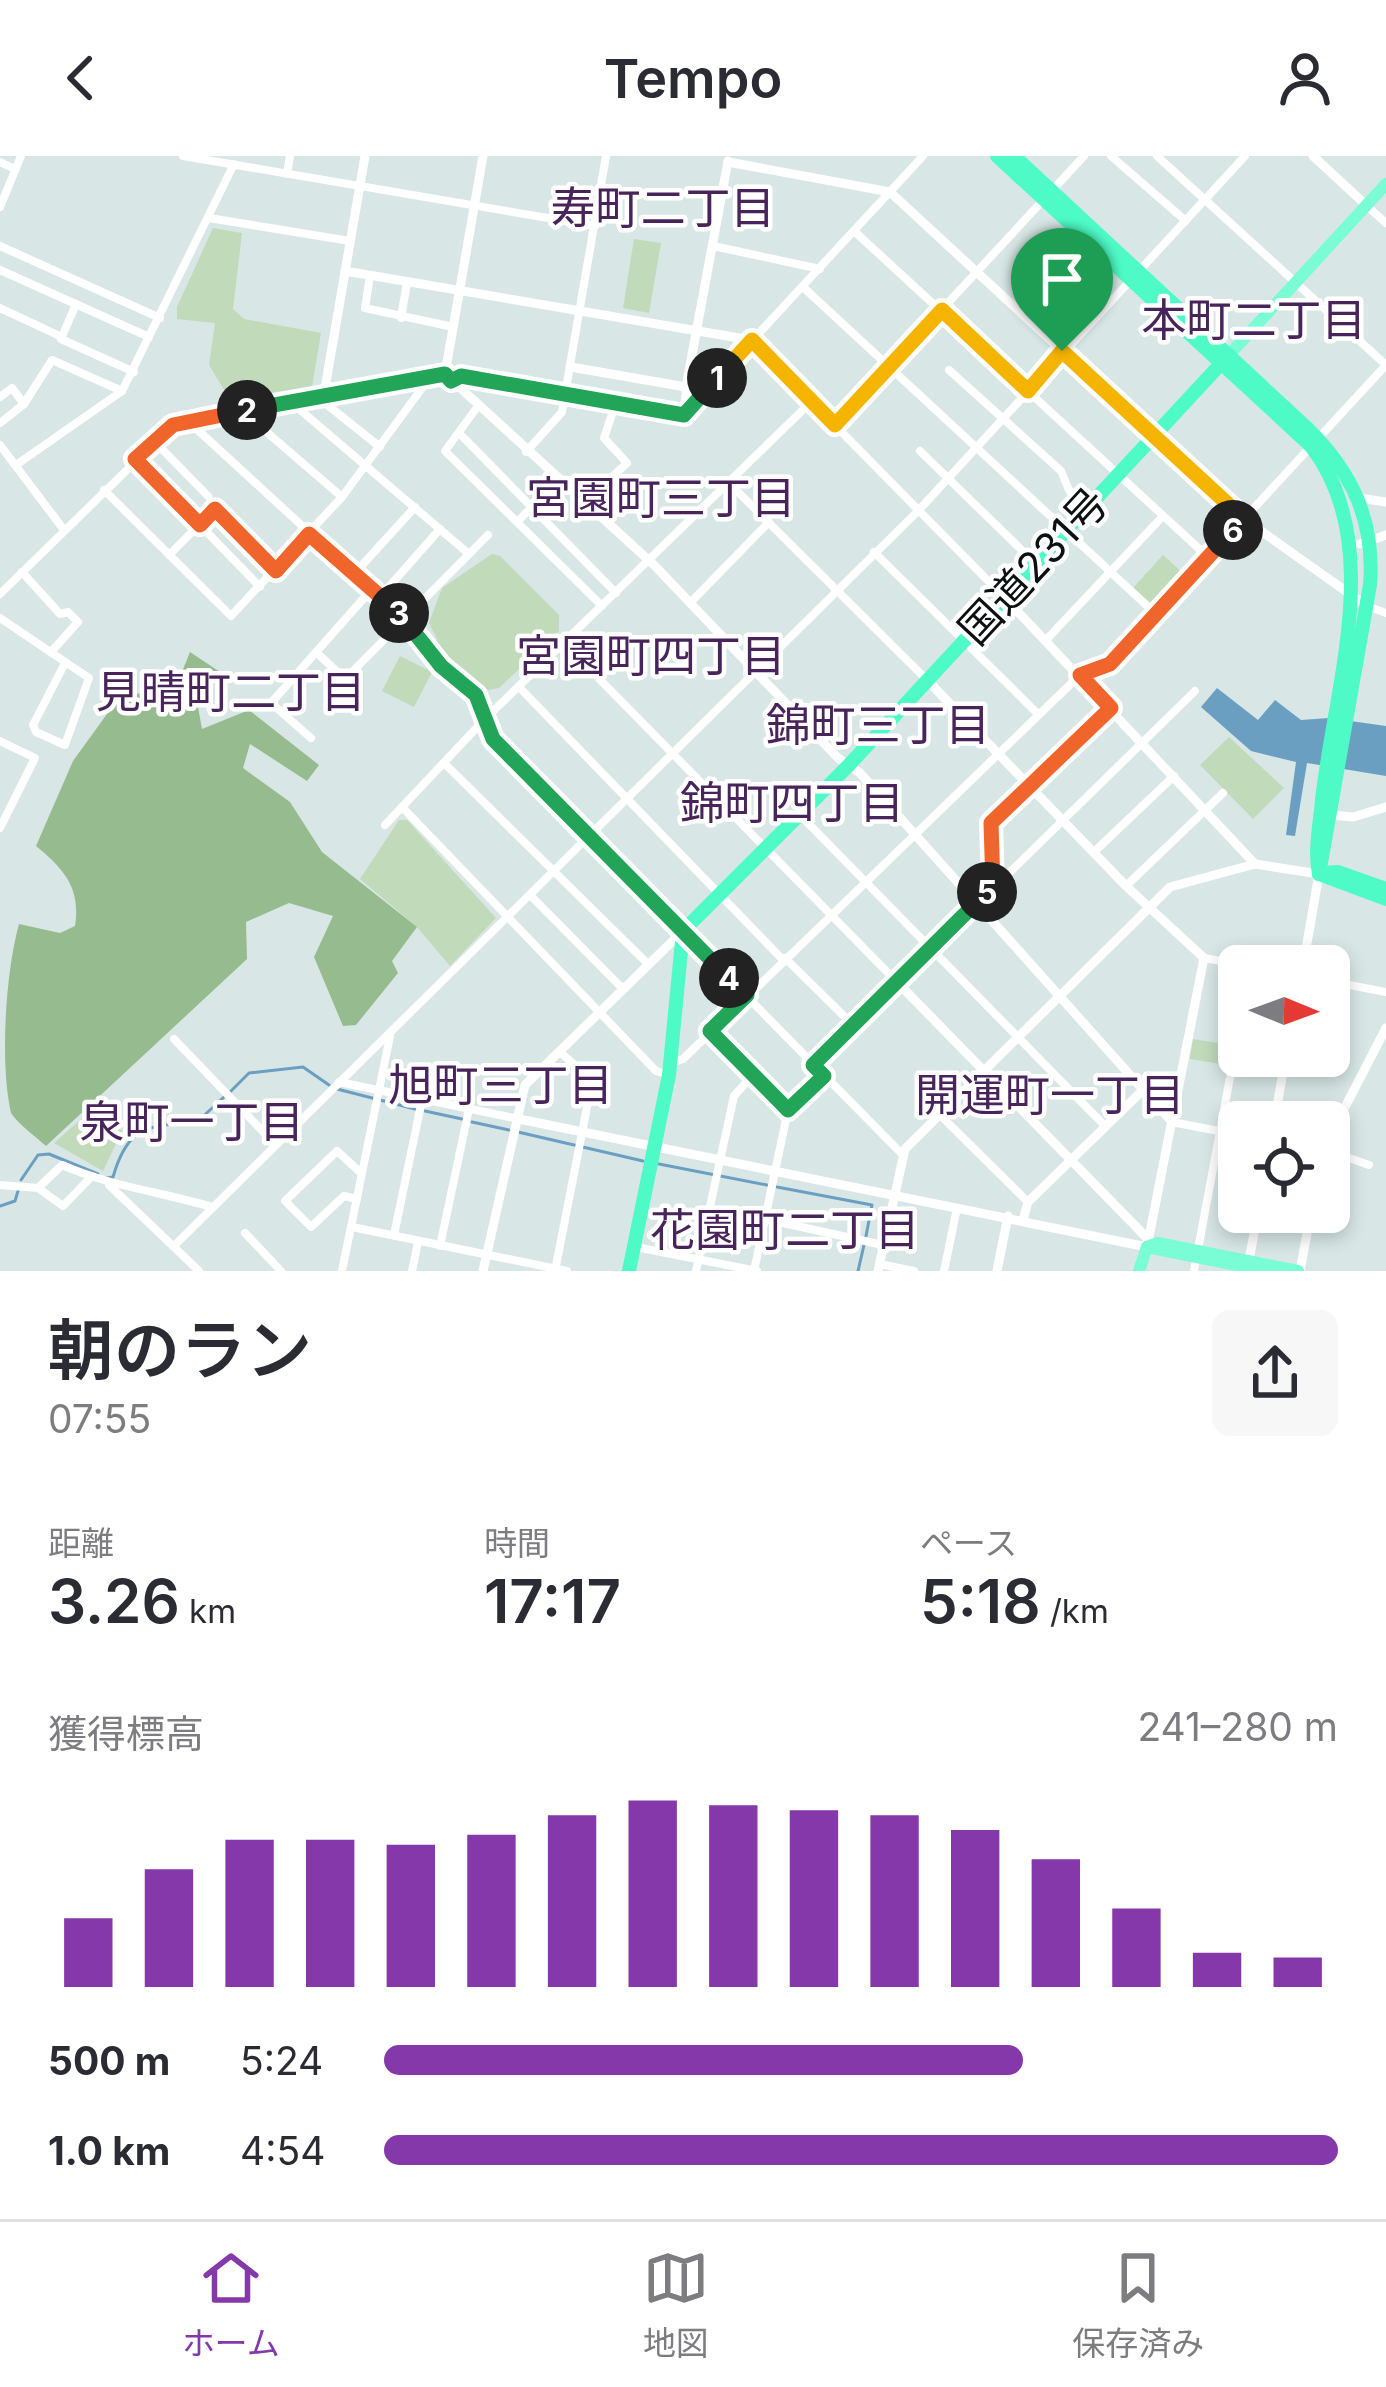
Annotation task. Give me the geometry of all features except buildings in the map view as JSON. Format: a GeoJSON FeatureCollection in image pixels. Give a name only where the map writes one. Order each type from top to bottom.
{"type":"FeatureCollection","features":[{"type":"Feature","properties":{"kind":"highway"},"geometry":{"type":"LineString","coordinates":[[997,156],[1048,195]]}},
{"type":"Feature","properties":{"kind":"highway"},"geometry":{"type":"LineString","coordinates":[[1014,156],[1048,195],[1315,442],[1359,498],[1372,540],[1345,710],[1315,856],[1319,874]]}},
{"type":"Feature","properties":{"kind":"highway","name":"国道231号"},"geometry":{"type":"LineString","coordinates":[[683,931],[848,766],[1224,360]]}},
{"type":"Feature","properties":{"kind":"highway"},"geometry":{"type":"LineString","coordinates":[[1315,442],[1372,540]]}},
{"type":"Feature","properties":{"kind":"highway"},"geometry":{"type":"LineString","coordinates":[[1319,874],[1331,815],[1332,774]]}},
{"type":"Feature","properties":{"kind":"highway"},"geometry":{"type":"LineString","coordinates":[[1319,874],[1337,872],[1386,889]]}},
{"type":"Feature","properties":{"kind":"highway"},"geometry":{"type":"LineString","coordinates":[[1319,874],[1386,899]]}},
{"type":"Feature","properties":{"kind":"highway"},"geometry":{"type":"LineString","coordinates":[[629,1271],[670,1069],[683,931]]}},
{"type":"Feature","properties":{"kind":"main road"},"geometry":{"type":"LineString","coordinates":[[1224,360],[1386,184]]}},
{"type":"Feature","properties":{"kind":"main road"},"geometry":{"type":"LineString","coordinates":[[1139,1271],[1148,1243],[1196,1260],[1299,1271]]}},
{"type":"Feature","properties":{"kind":"main road"},"geometry":{"type":"LineString","coordinates":[[1248,1266],[1266,1271]]}},
{"type":"Feature","properties":{"kind":"street"},"geometry":{"type":"LineString","coordinates":[[0,206],[21,156]]}},
{"type":"Feature","properties":{"kind":"street"},"geometry":{"type":"LineString","coordinates":[[183,156],[595,226]]}},
{"type":"Feature","properties":{"kind":"street"},"geometry":{"type":"LineString","coordinates":[[287,174],[290,156]]}},
{"type":"Feature","properties":{"kind":"street"},"geometry":{"type":"LineString","coordinates":[[320,395],[365,156]]}},
{"type":"Feature","properties":{"kind":"street"},"geometry":{"type":"LineString","coordinates":[[448,377],[483,156]]}},
{"type":"Feature","properties":{"kind":"street"},"geometry":{"type":"LineString","coordinates":[[526,452],[562,412],[606,156]]}},
{"type":"Feature","properties":{"kind":"street"},"geometry":{"type":"LineString","coordinates":[[684,415],[923,156]]}},
{"type":"Feature","properties":{"kind":"street"},"geometry":{"type":"LineString","coordinates":[[835,425],[1084,156]]}},
{"type":"Feature","properties":{"kind":"street"},"geometry":{"type":"LineString","coordinates":[[1111,156],[1186,221]]}},
{"type":"Feature","properties":{"kind":"street"},"geometry":{"type":"LineString","coordinates":[[402,807],[656,1071],[670,1069],[683,1059],[1080,675],[1110,664],[1386,365],[1156,156]]}},
{"type":"Feature","properties":{"kind":"street"},"geometry":{"type":"LineString","coordinates":[[175,1245],[918,511],[1245,156]]}},
{"type":"Feature","properties":{"kind":"street"},"geometry":{"type":"LineString","coordinates":[[1313,156],[1386,223]]}},
{"type":"Feature","properties":{"kind":"street"},"geometry":{"type":"LineString","coordinates":[[684,415],[728,159],[890,192],[1244,519],[1386,614]]}},
{"type":"Feature","properties":{"kind":"street"},"geometry":{"type":"LineString","coordinates":[[0,162],[15,169]]}},
{"type":"Feature","properties":{"kind":"street"},"geometry":{"type":"LineString","coordinates":[[16,466],[122,391],[239,162]]}},
{"type":"Feature","properties":{"kind":"street"},"geometry":{"type":"LineString","coordinates":[[209,218],[350,241]]}},
{"type":"Feature","properties":{"kind":"street"},"geometry":{"type":"LineString","coordinates":[[854,231],[1208,557]]}},
{"type":"Feature","properties":{"kind":"street"},"geometry":{"type":"LineString","coordinates":[[0,246],[160,318]]}},
{"type":"Feature","properties":{"kind":"street"},"geometry":{"type":"LineString","coordinates":[[713,246],[820,268]]}},
{"type":"Feature","properties":{"kind":"street"},"geometry":{"type":"LineString","coordinates":[[0,270],[149,337]]}},
{"type":"Feature","properties":{"kind":"street"},"geometry":{"type":"LineString","coordinates":[[345,272],[752,340],[1080,675],[1255,864]]}},
{"type":"Feature","properties":{"kind":"street"},"geometry":{"type":"LineString","coordinates":[[370,275],[365,308],[453,327]]}},
{"type":"Feature","properties":{"kind":"street"},"geometry":{"type":"LineString","coordinates":[[401,318],[407,281]]}},
{"type":"Feature","properties":{"kind":"street"},"geometry":{"type":"LineString","coordinates":[[803,286],[1156,614]]}},
{"type":"Feature","properties":{"kind":"street"},"geometry":{"type":"LineString","coordinates":[[62,337],[76,304]]}},
{"type":"Feature","properties":{"kind":"street"},"geometry":{"type":"LineString","coordinates":[[0,308],[134,372]]}},
{"type":"Feature","properties":{"kind":"street"},"geometry":{"type":"LineString","coordinates":[[0,423],[24,404],[52,359],[122,391]]}},
{"type":"Feature","properties":{"kind":"street"},"geometry":{"type":"LineString","coordinates":[[571,367],[686,387]]}},
{"type":"Feature","properties":{"kind":"street"},"geometry":{"type":"LineString","coordinates":[[949,370],[1061,471],[1069,490],[1088,508]]}},
{"type":"Feature","properties":{"kind":"street"},"geometry":{"type":"LineString","coordinates":[[104,490],[231,616],[341,497],[431,374]]}},
{"type":"Feature","properties":{"kind":"street"},"geometry":{"type":"LineString","coordinates":[[0,594],[173,425],[431,374],[684,415]]}},
{"type":"Feature","properties":{"kind":"street"},"geometry":{"type":"LineString","coordinates":[[448,377],[691,602],[914,832],[1172,1122],[1218,1131]]}},
{"type":"Feature","properties":{"kind":"street"},"geometry":{"type":"LineString","coordinates":[[0,398],[12,388],[24,404]]}},
{"type":"Feature","properties":{"kind":"street"},"geometry":{"type":"LineString","coordinates":[[320,395],[380,447]]}},
{"type":"Feature","properties":{"kind":"street"},"geometry":{"type":"LineString","coordinates":[[290,402],[469,554]]}},
{"type":"Feature","properties":{"kind":"street"},"geometry":{"type":"LineString","coordinates":[[386,825],[484,720],[811,402]]}},
{"type":"Feature","properties":{"kind":"street"},"geometry":{"type":"LineString","coordinates":[[584,505],[627,463],[604,438],[616,403]]}},
{"type":"Feature","properties":{"kind":"street"},"geometry":{"type":"LineString","coordinates":[[478,406],[456,430],[616,593]]}},
{"type":"Feature","properties":{"kind":"street"},"geometry":{"type":"LineString","coordinates":[[242,411],[341,497]]}},
{"type":"Feature","properties":{"kind":"street"},"geometry":{"type":"LineString","coordinates":[[189,422],[404,617],[441,666],[476,695],[493,739],[902,1154]]}},
{"type":"Feature","properties":{"kind":"street"},"geometry":{"type":"LineString","coordinates":[[460,434],[445,451],[602,606]]}},
{"type":"Feature","properties":{"kind":"street"},"geometry":{"type":"LineString","coordinates":[[154,441],[208,496]]}},
{"type":"Feature","properties":{"kind":"street"},"geometry":{"type":"LineString","coordinates":[[0,446],[64,530]]}},
{"type":"Feature","properties":{"kind":"street"},"geometry":{"type":"LineString","coordinates":[[920,451],[1036,564]]}},
{"type":"Feature","properties":{"kind":"street"},"geometry":{"type":"LineString","coordinates":[[135,459],[260,587]]}},
{"type":"Feature","properties":{"kind":"street"},"geometry":{"type":"LineString","coordinates":[[517,522],[558,481]]}},
{"type":"Feature","properties":{"kind":"street"},"geometry":{"type":"LineString","coordinates":[[730,484],[837,587],[1148,908],[1204,958],[1218,960]]}},
{"type":"Feature","properties":{"kind":"street"},"geometry":{"type":"LineString","coordinates":[[1359,498],[1386,502]]}},
{"type":"Feature","properties":{"kind":"street"},"geometry":{"type":"LineString","coordinates":[[355,573],[415,507]]}},
{"type":"Feature","properties":{"kind":"street"},"geometry":{"type":"LineString","coordinates":[[169,555],[215,509],[276,571]]}},
{"type":"Feature","properties":{"kind":"street"},"geometry":{"type":"LineString","coordinates":[[1046,640],[1163,516]]}},
{"type":"Feature","properties":{"kind":"street"},"geometry":{"type":"LineString","coordinates":[[691,602],[769,522]]}},
{"type":"Feature","properties":{"kind":"street"},"geometry":{"type":"LineString","coordinates":[[380,597],[440,529]]}},
{"type":"Feature","properties":{"kind":"street"},"geometry":{"type":"LineString","coordinates":[[316,652],[345,679],[488,535]]}},
{"type":"Feature","properties":{"kind":"street"},"geometry":{"type":"LineString","coordinates":[[874,552],[1038,715]]}},
{"type":"Feature","properties":{"kind":"street"},"geometry":{"type":"LineString","coordinates":[[22,572],[60,614],[68,612],[79,622],[51,652]]}},
{"type":"Feature","properties":{"kind":"street"},"geometry":{"type":"LineString","coordinates":[[311,738],[271,703],[372,590]]}},
{"type":"Feature","properties":{"kind":"street"},"geometry":{"type":"LineString","coordinates":[[0,618],[89,678],[65,745],[36,732],[33,725],[64,665]]}},
{"type":"Feature","properties":{"kind":"street"},"geometry":{"type":"LineString","coordinates":[[564,643],[1071,1158],[1148,1243]]}},
{"type":"Feature","properties":{"kind":"street"},"geometry":{"type":"LineString","coordinates":[[519,687],[852,1024]]}},
{"type":"Feature","properties":{"kind":"street"},"geometry":{"type":"LineString","coordinates":[[813,1065],[1195,692]]}},
{"type":"Feature","properties":{"kind":"street"},"geometry":{"type":"LineString","coordinates":[[993,886],[991,823],[1111,708]]}},
{"type":"Feature","properties":{"kind":"street"},"geometry":{"type":"LineString","coordinates":[[0,741],[34,758],[0,828]]}},
{"type":"Feature","properties":{"kind":"street"},"geometry":{"type":"LineString","coordinates":[[444,763],[648,964]]}},
{"type":"Feature","properties":{"kind":"street"},"geometry":{"type":"LineString","coordinates":[[1094,852],[1174,775]]}},
{"type":"Feature","properties":{"kind":"street"},"geometry":{"type":"LineString","coordinates":[[1126,886],[1223,794]]}},
{"type":"Feature","properties":{"kind":"street"},"geometry":{"type":"LineString","coordinates":[[1331,815],[1353,817],[1386,807]]}},
{"type":"Feature","properties":{"kind":"street"},"geometry":{"type":"LineString","coordinates":[[800,814],[1105,1126]]}},
{"type":"Feature","properties":{"kind":"street"},"geometry":{"type":"LineString","coordinates":[[914,1271],[878,1268],[902,1154],[1170,887],[1255,864],[1319,874],[1307,945]]}},
{"type":"Feature","properties":{"kind":"street"},"geometry":{"type":"LineString","coordinates":[[530,895],[623,989]]}},
{"type":"Feature","properties":{"kind":"street"},"geometry":{"type":"LineString","coordinates":[[483,1271],[524,1085],[683,931]]}},
{"type":"Feature","properties":{"kind":"street"},"geometry":{"type":"LineString","coordinates":[[1148,1243],[1204,958]]}},
{"type":"Feature","properties":{"kind":"street"},"geometry":{"type":"LineString","coordinates":[[1350,985],[1386,992]]}},
{"type":"Feature","properties":{"kind":"street"},"geometry":{"type":"LineString","coordinates":[[1348,1101],[1386,1028]]}},
{"type":"Feature","properties":{"kind":"street"},"geometry":{"type":"LineString","coordinates":[[710,1031],[788,1110]]}},
{"type":"Feature","properties":{"kind":"street"},"geometry":{"type":"LineString","coordinates":[[342,1271],[390,1034]]}},
{"type":"Feature","properties":{"kind":"street"},"geometry":{"type":"LineString","coordinates":[[174,1039],[275,1144]]}},
{"type":"Feature","properties":{"kind":"street"},"geometry":{"type":"LineString","coordinates":[[555,1270],[588,1089],[560,1052]]}},
{"type":"Feature","properties":{"kind":"street"},"geometry":{"type":"LineString","coordinates":[[696,1271],[734,1096],[753,1075]]}},
{"type":"Feature","properties":{"kind":"street"},"geometry":{"type":"LineString","coordinates":[[634,1247],[755,1271],[788,1110],[824,1076]]}},
{"type":"Feature","properties":{"kind":"street"},"geometry":{"type":"LineString","coordinates":[[338,1082],[655,1149],[1148,1243]]}},
{"type":"Feature","properties":{"kind":"street"},"geometry":{"type":"LineString","coordinates":[[1024,1220],[1028,1202],[1145,1088]]}},
{"type":"Feature","properties":{"kind":"street"},"geometry":{"type":"LineString","coordinates":[[394,1235],[422,1100]]}},
{"type":"Feature","properties":{"kind":"street"},"geometry":{"type":"LineString","coordinates":[[440,1246],[469,1109]]}},
{"type":"Feature","properties":{"kind":"street"},"geometry":{"type":"LineString","coordinates":[[940,1115],[1028,1202]]}},
{"type":"Feature","properties":{"kind":"street"},"geometry":{"type":"LineString","coordinates":[[1196,1260],[1218,1142]]}},
{"type":"Feature","properties":{"kind":"street"},"geometry":{"type":"LineString","coordinates":[[357,1199],[344,1196],[311,1227],[285,1201],[337,1151],[362,1174]]}},
{"type":"Feature","properties":{"kind":"street"},"geometry":{"type":"LineString","coordinates":[[1350,1158],[1369,1165]]}},
{"type":"Feature","properties":{"kind":"street"},"geometry":{"type":"LineString","coordinates":[[38,1188],[62,1165],[109,1185],[164,1243],[175,1245],[200,1271]]}},
{"type":"Feature","properties":{"kind":"street"},"geometry":{"type":"LineString","coordinates":[[0,1185],[38,1188],[63,1206],[91,1177]]}},
{"type":"Feature","properties":{"kind":"street"},"geometry":{"type":"LineString","coordinates":[[109,1185],[124,1182],[212,1207]]}},
{"type":"Feature","properties":{"kind":"street"},"geometry":{"type":"LineString","coordinates":[[944,1271],[958,1207]]}},
{"type":"Feature","properties":{"kind":"street"},"geometry":{"type":"LineString","coordinates":[[998,1271],[1008,1216]]}},
{"type":"Feature","properties":{"kind":"street"},"geometry":{"type":"LineString","coordinates":[[765,1219],[883,1245]]}},
{"type":"Feature","properties":{"kind":"street"},"geometry":{"type":"LineString","coordinates":[[352,1227],[567,1271]]}},
{"type":"Feature","properties":{"kind":"street"},"geometry":{"type":"LineString","coordinates":[[245,1233],[280,1271]]}},
{"type":"Feature","properties":{"kind":"street"},"geometry":{"type":"LineString","coordinates":[[1248,1266],[1254,1233]]}},
{"type":"Feature","properties":{"kind":"street"},"geometry":{"type":"LineString","coordinates":[[1299,1271],[1307,1233]]}},
{"type":"Feature","properties":{"kind":"street"},"geometry":{"type":"LineString","coordinates":[[412,1271],[418,1242]]}},
{"type":"Feature","properties":{"kind":"green space"},"geometry":{"type":"Polygon","coordinates":[[[213,228],[242,233],[233,309],[244,319],[321,333],[312,387],[229,398],[209,365],[215,323],[177,319],[177,307],[213,228]]]}},
{"type":"Feature","properties":{"kind":"green space"},"geometry":{"type":"Polygon","coordinates":[[[634,239],[661,243],[649,313],[623,308],[634,239]]]}},
{"type":"Feature","properties":{"kind":"green space"},"geometry":{"type":"Polygon","coordinates":[[[492,554],[500,556],[559,615],[559,631],[499,688],[488,690],[448,662],[429,623],[442,588],[492,554]]]}},
{"type":"Feature","properties":{"kind":"green space"},"geometry":{"type":"Polygon","coordinates":[[[1163,555],[1185,575],[1155,608],[1133,588],[1163,555]]]}},
{"type":"Feature","properties":{"kind":"green space"},"geometry":{"type":"Polygon","coordinates":[[[190,652],[220,672],[198,707],[202,729],[249,710],[319,765],[307,781],[250,744],[243,768],[290,802],[322,852],[417,927],[392,961],[398,973],[356,1025],[343,1026],[314,957],[333,916],[289,903],[246,922],[247,959],[46,1146],[11,1113],[5,1046],[10,968],[19,924],[60,933],[75,926],[76,913],[68,880],[36,846],[73,761],[120,696],[175,689],[190,652]]]}},
{"type":"Feature","properties":{"kind":"green space"},"geometry":{"type":"Polygon","coordinates":[[[400,656],[432,672],[414,707],[382,691],[400,656]]]}},
{"type":"Feature","properties":{"kind":"green space"},"geometry":{"type":"Polygon","coordinates":[[[1229,737],[1284,788],[1253,819],[1200,765],[1229,737]]]}},
{"type":"Feature","properties":{"kind":"green space"},"geometry":{"type":"Polygon","coordinates":[[[399,820],[407,820],[496,918],[450,966],[417,927],[360,879],[399,820]]]}},
{"type":"Feature","properties":{"kind":"green space"},"geometry":{"type":"Polygon","coordinates":[[[1193,1039],[1218,1043],[1218,1064],[1190,1059],[1193,1039]]]}},
{"type":"Feature","properties":{"kind":"green space"},"geometry":{"type":"Polygon","coordinates":[[[96,1106],[122,1131],[103,1171],[54,1143],[96,1106]]]}},
{"type":"Feature","properties":{"kind":"water"},"geometry":{"type":"Polygon","coordinates":[[[1217,688],[1258,720],[1275,700],[1301,720],[1329,718],[1386,726],[1386,776],[1307,763],[1295,836],[1286,835],[1296,762],[1251,751],[1201,707],[1217,688]]]}},
{"type":"Feature","properties":{"kind":"waterway"},"geometry":{"type":"LineString","coordinates":[[231,1091],[249,1073],[303,1067],[329,1085]]}},
{"type":"Feature","properties":{"kind":"waterway"},"geometry":{"type":"LineString","coordinates":[[337,1089],[415,1109]]}},
{"type":"Feature","properties":{"kind":"waterway"},"geometry":{"type":"LineString","coordinates":[[197,1122],[224,1097]]}},
{"type":"Feature","properties":{"kind":"waterway"},"geometry":{"type":"LineString","coordinates":[[425,1111],[462,1119]]}},
{"type":"Feature","properties":{"kind":"waterway"},"geometry":{"type":"LineString","coordinates":[[472,1122],[509,1130]]}},
{"type":"Feature","properties":{"kind":"waterway"},"geometry":{"type":"LineString","coordinates":[[107,1178],[113,1177],[122,1153],[135,1137],[153,1127],[178,1124]]}},
{"type":"Feature","properties":{"kind":"waterway"},"geometry":{"type":"LineString","coordinates":[[518,1132],[643,1161]]}},
{"type":"Feature","properties":{"kind":"waterway"},"geometry":{"type":"LineString","coordinates":[[21,1180],[38,1155],[49,1154],[98,1174]]}},
{"type":"Feature","properties":{"kind":"waterway"},"geometry":{"type":"LineString","coordinates":[[659,1164],[767,1185]]}},
{"type":"Feature","properties":{"kind":"waterway"},"geometry":{"type":"LineString","coordinates":[[777,1187],[872,1205],[866,1236]]}},
{"type":"Feature","properties":{"kind":"waterway"},"geometry":{"type":"LineString","coordinates":[[0,1206],[15,1201],[18,1191]]}},
{"type":"Feature","properties":{"kind":"waterway"},"geometry":{"type":"LineString","coordinates":[[858,1271],[864,1245]]}},
{"type":"Feature","properties":{"kind":"district","name":"寿町二丁目"},"geometry":{"type":"Point","coordinates":[663,208]}},
{"type":"Feature","properties":{"kind":"district","name":"本町二丁目"},"geometry":{"type":"Point","coordinates":[1254,320]}},
{"type":"Feature","properties":{"kind":"district","name":"宮園町三丁目"},"geometry":{"type":"Point","coordinates":[661,498]}},
{"type":"Feature","properties":{"kind":"district","name":"宮園町四丁目"},"geometry":{"type":"Point","coordinates":[651,656]}},
{"type":"Feature","properties":{"kind":"district","name":"見晴町二丁目"},"geometry":{"type":"Point","coordinates":[231,692]}},
{"type":"Feature","properties":{"kind":"district","name":"錦町三丁目"},"geometry":{"type":"Point","coordinates":[878,725]}},
{"type":"Feature","properties":{"kind":"district","name":"錦町四丁目"},"geometry":{"type":"Point","coordinates":[792,803]}},
{"type":"Feature","properties":{"kind":"district","name":"旭町三丁目"},"geometry":{"type":"Point","coordinates":[501,1085]}},
{"type":"Feature","properties":{"kind":"district","name":"開運町一丁目"},"geometry":{"type":"Point","coordinates":[1050,1095]}},
{"type":"Feature","properties":{"kind":"district","name":"泉町一丁目"},"geometry":{"type":"Point","coordinates":[192,1122]}},
{"type":"Feature","properties":{"kind":"district","name":"花園町二丁目"},"geometry":{"type":"Point","coordinates":[785,1230]}},
{"type":"Feature","properties":{"kind":"route"},"geometry":{"type":"LineString","coordinates":[[942,310],[1028,391],[1062,351],[1244,519],[1110,664],[1080,675],[1111,708],[991,823],[993,886],[813,1065],[824,1076],[788,1110],[710,1031],[747,995],[493,739],[476,695],[441,666],[404,617],[309,534],[276,571],[215,509],[200,525],[135,459],[173,425],[431,374],[445,374],[451,381],[461,376],[684,415],[752,340],[835,425],[942,310]]}}]}
